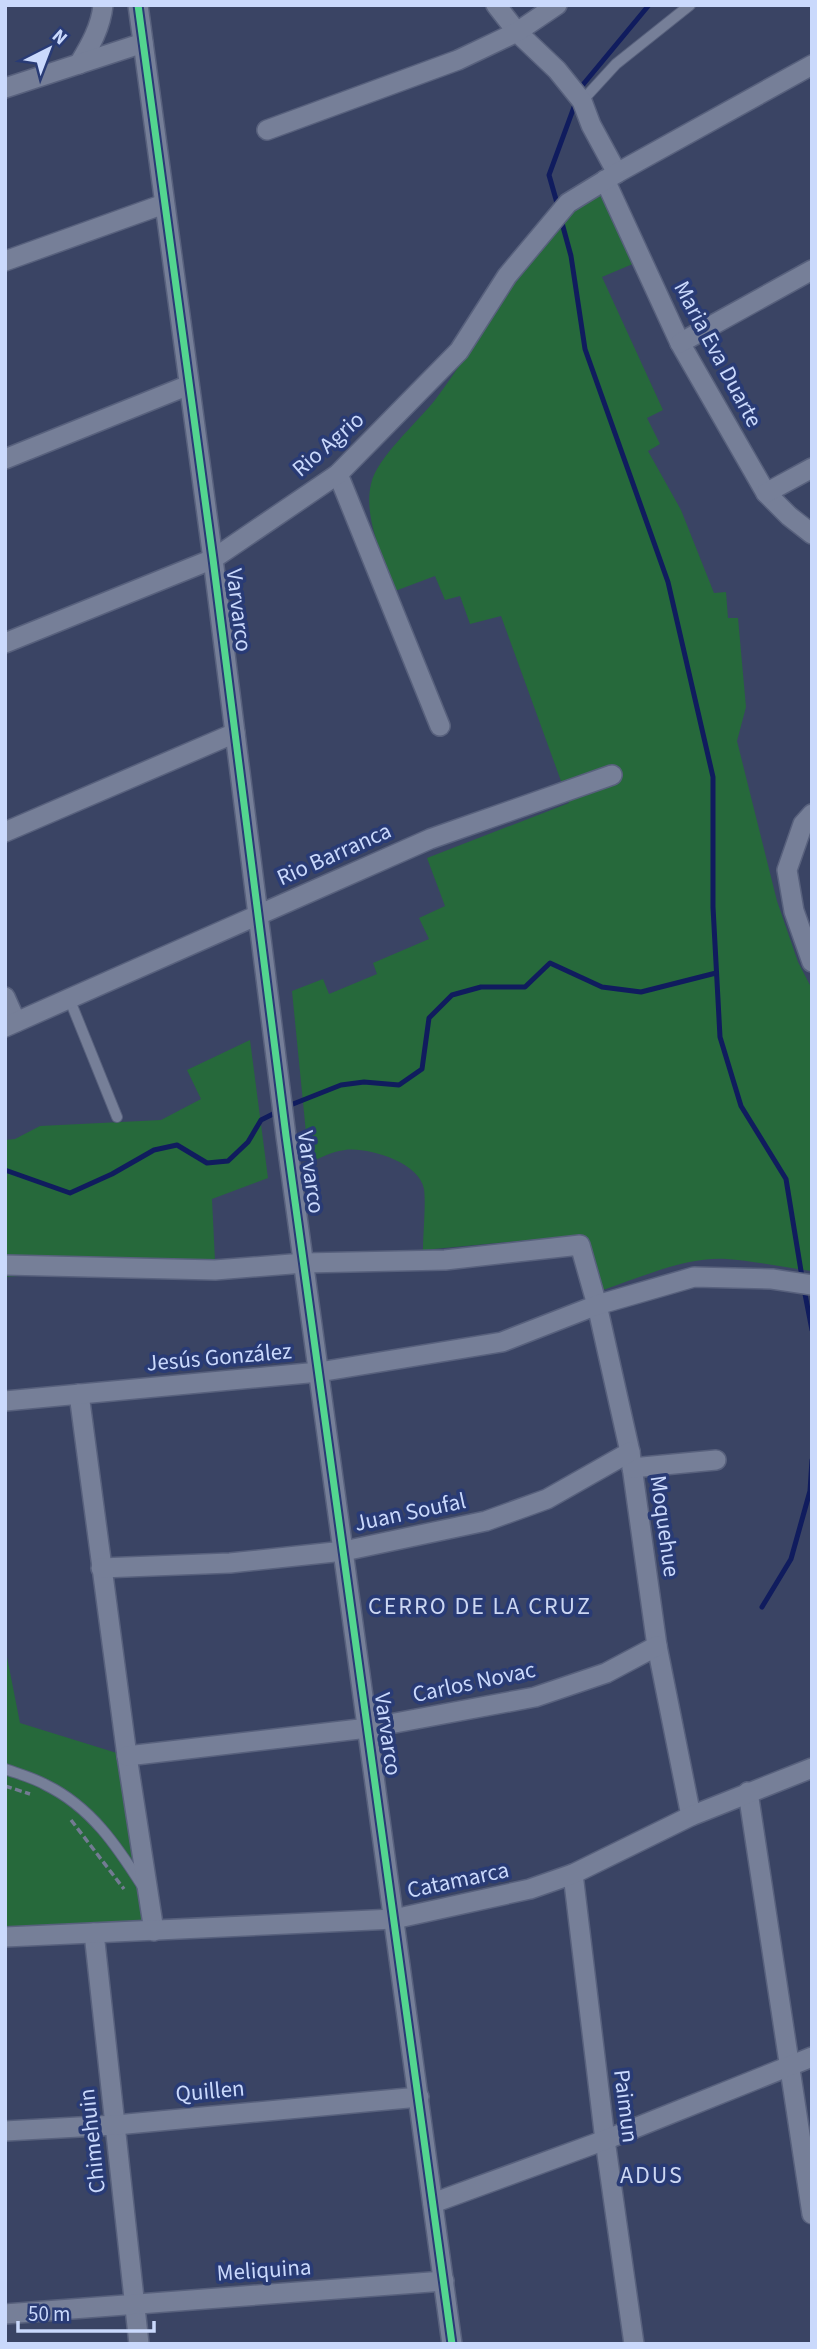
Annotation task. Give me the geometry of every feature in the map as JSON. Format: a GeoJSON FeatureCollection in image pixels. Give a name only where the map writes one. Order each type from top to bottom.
{"type":"FeatureCollection","features":[{"type":"Feature","properties":{"kind":"street"},"geometry":{"type":"LineString","coordinates":[[79,64],[93,41],[103,5]]}},
{"type":"Feature","properties":{"kind":"street","name":"Varvarco"},"geometry":{"type":"LineString","coordinates":[[138,5],[304,1263],[452,2344]]}},
{"type":"Feature","properties":{"kind":"street","name":"Maria Eva Duarte"},"geometry":{"type":"LineString","coordinates":[[496,5],[517,32],[557,71],[582,101],[680,342],[766,493],[812,534]]}},
{"type":"Feature","properties":{"kind":"street"},"geometry":{"type":"LineString","coordinates":[[267,130],[458,61],[517,32],[557,5]]}},
{"type":"Feature","properties":{"kind":"street"},"geometry":{"type":"LineString","coordinates":[[5,88],[143,43]]}},
{"type":"Feature","properties":{"kind":"street","name":"Rio Agrio"},"geometry":{"type":"LineString","coordinates":[[5,643],[213,559],[338,474],[459,351],[507,275],[568,203],[611,176],[812,65]]}},
{"type":"Feature","properties":{"kind":"street"},"geometry":{"type":"LineString","coordinates":[[5,261],[164,204]]}},
{"type":"Feature","properties":{"kind":"street"},"geometry":{"type":"LineString","coordinates":[[680,342],[812,270]]}},
{"type":"Feature","properties":{"kind":"street"},"geometry":{"type":"LineString","coordinates":[[5,459],[189,385]]}},
{"type":"Feature","properties":{"kind":"street"},"geometry":{"type":"LineString","coordinates":[[766,493],[812,468]]}},
{"type":"Feature","properties":{"kind":"street"},"geometry":{"type":"LineString","coordinates":[[338,474],[440,726]]}},
{"type":"Feature","properties":{"kind":"street"},"geometry":{"type":"LineString","coordinates":[[5,832],[235,733]]}},
{"type":"Feature","properties":{"kind":"street","name":"Rio Barranca"},"geometry":{"type":"LineString","coordinates":[[10,1025],[430,839],[612,775]]}},
{"type":"Feature","properties":{"kind":"street"},"geometry":{"type":"LineString","coordinates":[[812,814],[803,824],[787,870],[794,911],[812,962]]}},
{"type":"Feature","properties":{"kind":"street"},"geometry":{"type":"LineString","coordinates":[[5,997],[10,1025]]}},
{"type":"Feature","properties":{"kind":"street","name":"Moquehue"},"geometry":{"type":"LineString","coordinates":[[304,1263],[445,1259],[580,1245],[597,1305],[631,1460],[657,1647],[691,1816]]}},
{"type":"Feature","properties":{"kind":"street"},"geometry":{"type":"LineString","coordinates":[[5,1265],[215,1270],[304,1263]]}},
{"type":"Feature","properties":{"kind":"street","name":"Jesús González"},"geometry":{"type":"LineString","coordinates":[[5,1401],[319,1372],[502,1342],[597,1305],[694,1277],[772,1279],[812,1285]]}},
{"type":"Feature","properties":{"kind":"street"},"geometry":{"type":"LineString","coordinates":[[79,1394],[127,1756],[154,1931]]}},
{"type":"Feature","properties":{"kind":"street"},"geometry":{"type":"LineString","coordinates":[[631,1460],[716,1460]]}},
{"type":"Feature","properties":{"kind":"street","name":"Juan Soufal"},"geometry":{"type":"LineString","coordinates":[[101,1568],[230,1563],[344,1551],[486,1521],[547,1499],[631,1460]]}},
{"type":"Feature","properties":{"kind":"street","name":"Carlos Novac"},"geometry":{"type":"LineString","coordinates":[[127,1756],[368,1728],[535,1697],[606,1673],[657,1647]]}},
{"type":"Feature","properties":{"kind":"street","name":"Catamarca"},"geometry":{"type":"LineString","coordinates":[[5,1937],[394,1919],[530,1889],[573,1874],[691,1816],[812,1768]]}},
{"type":"Feature","properties":{"kind":"street"},"geometry":{"type":"LineString","coordinates":[[748,1792],[812,2214]]}},
{"type":"Feature","properties":{"kind":"street","name":"Paimun"},"geometry":{"type":"LineString","coordinates":[[573,1874],[605,2140],[634,2344]]}},
{"type":"Feature","properties":{"kind":"street","name":"Chimehuin"},"geometry":{"type":"LineString","coordinates":[[94,1933],[139,2344]]}},
{"type":"Feature","properties":{"kind":"street"},"geometry":{"type":"LineString","coordinates":[[433,2203],[605,2140],[812,2057]]}},
{"type":"Feature","properties":{"kind":"street","name":"Quillen"},"geometry":{"type":"LineString","coordinates":[[5,2131],[116,2124],[419,2097]]}},
{"type":"Feature","properties":{"kind":"street","name":"Meliquina"},"geometry":{"type":"LineString","coordinates":[[5,2314],[444,2281]]}},
{"type":"Feature","properties":{"kind":"lane"},"geometry":{"type":"LineString","coordinates":[[582,101],[616,64],[690,5]]}},
{"type":"Feature","properties":{"kind":"lane"},"geometry":{"type":"LineString","coordinates":[[69,998],[117,1117]]}},
{"type":"Feature","properties":{"kind":"lane"},"geometry":{"type":"LineString","coordinates":[[5,1769],[44,1783],[78,1804],[108,1835],[149,1896]]}},
{"type":"Feature","properties":{"kind":"path"},"geometry":{"type":"LineString","coordinates":[[5,1786],[39,1797]]}},
{"type":"Feature","properties":{"kind":"path"},"geometry":{"type":"LineString","coordinates":[[66,1814],[124,1889]]}},
{"type":"Feature","properties":{"kind":"green space"},"geometry":{"type":"Polygon","coordinates":[[[602,187],[635,263],[602,277],[663,410],[647,418],[660,444],[648,451],[681,510],[714,593],[726,592],[728,618],[738,618],[746,707],[737,741],[777,901],[798,962],[812,989],[812,1271],[737,1260],[710,1259],[662,1269],[600,1291],[588,1243],[580,1235],[423,1250],[424,1189],[413,1171],[391,1158],[355,1150],[336,1152],[309,1163],[292,991],[323,979],[329,994],[377,974],[373,963],[429,939],[419,918],[445,906],[427,858],[569,803],[501,616],[470,624],[460,596],[445,600],[435,576],[395,591],[372,525],[369,497],[371,484],[381,463],[452,377],[532,258],[573,210],[602,187]]]}},
{"type":"Feature","properties":{"kind":"green space"},"geometry":{"type":"Polygon","coordinates":[[[250,1040],[268,1178],[212,1199],[215,1261],[5,1277],[5,1140],[15,1139],[40,1126],[161,1120],[201,1099],[187,1070],[250,1040]]]}},
{"type":"Feature","properties":{"kind":"green space"},"geometry":{"type":"Polygon","coordinates":[[[5,1647],[20,1723],[120,1754],[148,1926],[5,1931],[5,1647]]]}},
{"type":"Feature","properties":{"kind":"waterway"},"geometry":{"type":"LineString","coordinates":[[581,87],[649,5]]}},
{"type":"Feature","properties":{"kind":"waterway"},"geometry":{"type":"LineString","coordinates":[[557,203],[549,175],[574,107]]}},
{"type":"Feature","properties":{"kind":"waterway"},"geometry":{"type":"LineString","coordinates":[[562,223],[571,256],[585,349],[668,582],[713,777],[713,907],[720,1037],[741,1106],[786,1179],[802,1277]]}},
{"type":"Feature","properties":{"kind":"waterway"},"geometry":{"type":"LineString","coordinates":[[293,1104],[341,1085],[364,1082],[399,1085],[422,1069],[429,1018],[452,995],[481,987],[525,987],[550,963],[602,987],[641,992],[716,973]]}},
{"type":"Feature","properties":{"kind":"waterway"},"geometry":{"type":"LineString","coordinates":[[5,1170],[70,1193],[112,1174],[154,1150],[177,1145],[207,1163],[228,1161],[248,1142],[261,1120],[273,1114]]}},
{"type":"Feature","properties":{"kind":"waterway"},"geometry":{"type":"LineString","coordinates":[[805,1294],[812,1330]]}},
{"type":"Feature","properties":{"kind":"waterway"},"geometry":{"type":"LineString","coordinates":[[762,1607],[791,1559],[810,1491],[812,1460]]}},
{"type":"Feature","properties":{"kind":"cycle path"},"geometry":{"type":"LineString","coordinates":[[138,5],[213,559],[286,1136],[452,2344]]}},
{"type":"Feature","properties":{"kind":"district","name":"CERRO DE LA CRUZ"},"geometry":{"type":"Point","coordinates":[480,1606]}},
{"type":"Feature","properties":{"kind":"district","name":"ADUS"},"geometry":{"type":"Point","coordinates":[652,2175]}}]}
